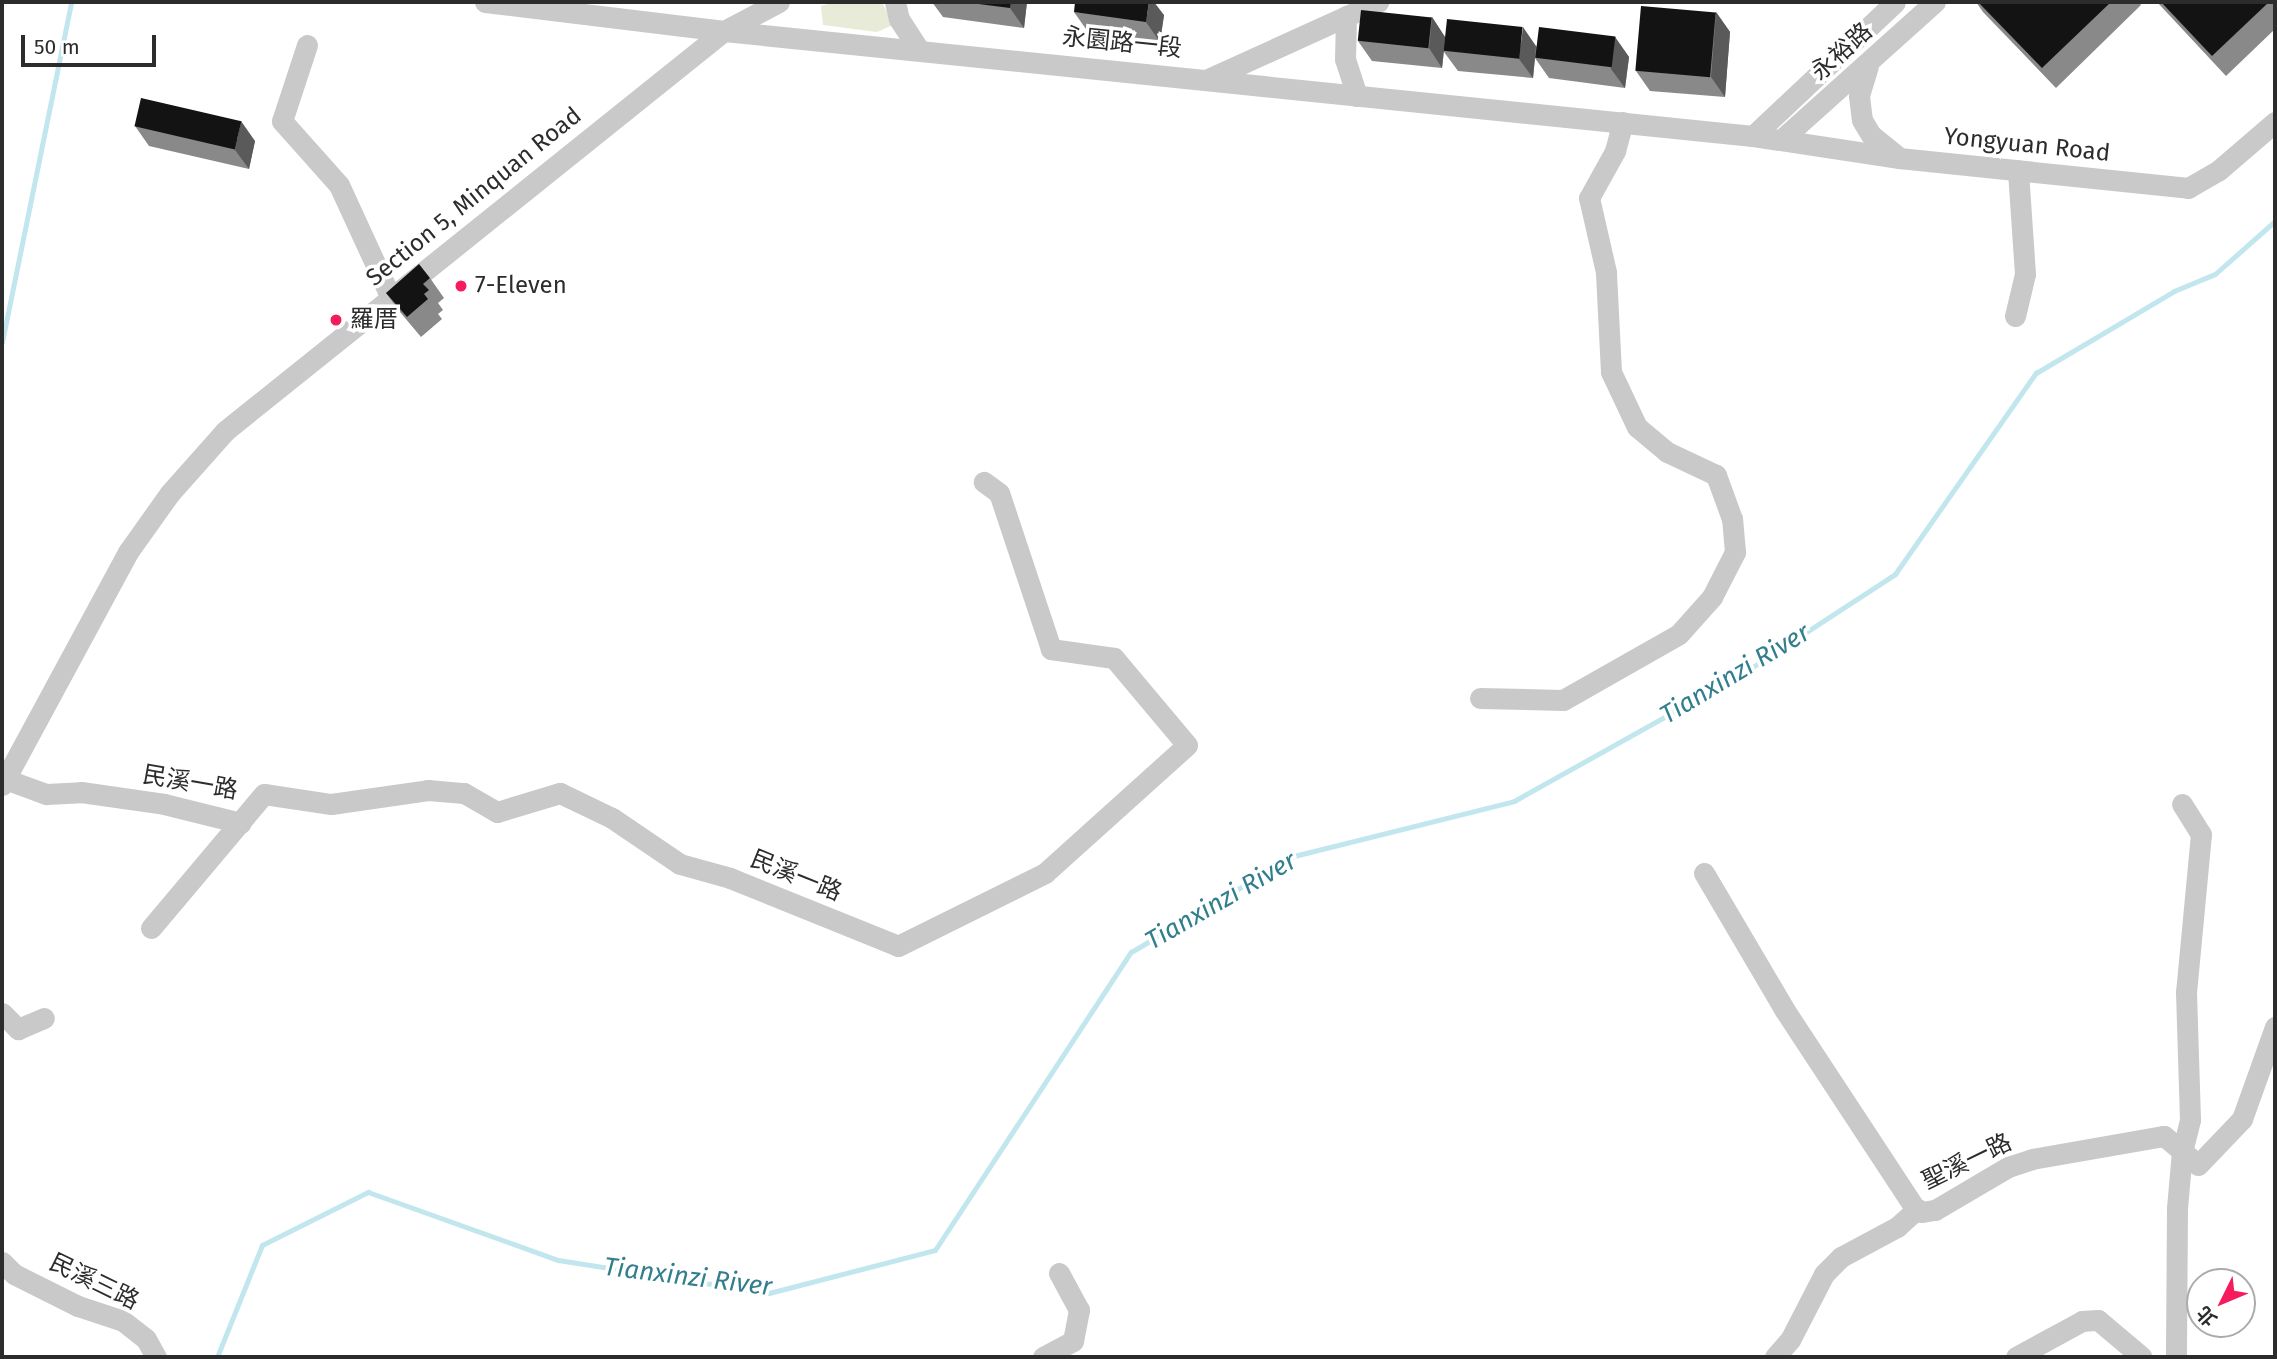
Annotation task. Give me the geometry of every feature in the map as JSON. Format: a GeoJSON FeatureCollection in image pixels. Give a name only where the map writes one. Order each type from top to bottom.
{"type":"FeatureCollection","features":[{"type":"Feature","properties":{"kind":"street","name":"永園路一段"},"geometry":{"type":"LineString","coordinates":[[491,2],[724,31],[918,48],[1752,136]]}},
{"type":"Feature","properties":{"kind":"street","name":"Section 5, Minquan Road"},"geometry":{"type":"LineString","coordinates":[[3,782],[128,552],[170,494],[225,431],[724,31],[779,2]]}},
{"type":"Feature","properties":{"kind":"street"},"geometry":{"type":"LineString","coordinates":[[895,2],[898,19],[918,48]]}},
{"type":"Feature","properties":{"kind":"street"},"geometry":{"type":"LineString","coordinates":[[1207,79],[1378,2]]}},
{"type":"Feature","properties":{"kind":"street","name":"永裕路"},"geometry":{"type":"LineString","coordinates":[[1752,136],[1895,2]]}},
{"type":"Feature","properties":{"kind":"street","name":"永裕路"},"geometry":{"type":"LineString","coordinates":[[1781,139],[1868,66],[1935,2]]}},
{"type":"Feature","properties":{"kind":"street"},"geometry":{"type":"LineString","coordinates":[[1346,16],[1345,59],[1357,96]]}},
{"type":"Feature","properties":{"kind":"street"},"geometry":{"type":"LineString","coordinates":[[307,46],[282,121],[339,185],[391,298]]}},
{"type":"Feature","properties":{"kind":"street"},"geometry":{"type":"LineString","coordinates":[[1868,66],[1859,96],[1861,120],[1871,135],[1899,158]]}},
{"type":"Feature","properties":{"kind":"street"},"geometry":{"type":"LineString","coordinates":[[1480,698],[1563,700],[1679,634],[1712,597],[1735,552],[1732,519],[1716,475],[1667,452],[1637,427],[1611,373],[1606,272],[1590,198],[1615,151],[1623,122]]}},
{"type":"Feature","properties":{"kind":"street","name":"Yongyuan Road"},"geometry":{"type":"LineString","coordinates":[[1752,136],[1899,158],[2188,188],[2219,170],[2275,122]]}},
{"type":"Feature","properties":{"kind":"street"},"geometry":{"type":"LineString","coordinates":[[2015,316],[2025,274],[2018,170]]}},
{"type":"Feature","properties":{"kind":"street","name":"民溪一路"},"geometry":{"type":"LineString","coordinates":[[3,782],[46,794],[81,792],[164,804],[241,822],[264,794],[331,804],[428,790],[464,793],[497,811],[560,793],[612,818],[680,864],[730,878],[898,946],[1045,873],[1187,745],[1114,658],[1051,649],[999,493],[984,482]]}},
{"type":"Feature","properties":{"kind":"street"},"geometry":{"type":"LineString","coordinates":[[2176,1357],[2177,1208],[2182,1151],[2190,1120],[2186,992],[2201,834],[2182,804]]}},
{"type":"Feature","properties":{"kind":"street"},"geometry":{"type":"LineString","coordinates":[[151,928],[241,822]]}},
{"type":"Feature","properties":{"kind":"street","name":"聖溪一路"},"geometry":{"type":"LineString","coordinates":[[1704,873],[1790,1019],[1917,1209],[1935,1210],[2008,1167],[2032,1159],[2164,1136],[2198,1165],[2242,1119],[2275,1027]]}},
{"type":"Feature","properties":{"kind":"street"},"geometry":{"type":"LineString","coordinates":[[2,1013],[18,1029],[44,1018]]}},
{"type":"Feature","properties":{"kind":"street"},"geometry":{"type":"LineString","coordinates":[[1775,1357],[1790,1340],[1832,1266],[1917,1209]]}},
{"type":"Feature","properties":{"kind":"street","name":"民溪三路"},"geometry":{"type":"LineString","coordinates":[[2,1262],[14,1273],[78,1306],[123,1321],[146,1339],[156,1357]]}},
{"type":"Feature","properties":{"kind":"street"},"geometry":{"type":"LineString","coordinates":[[1044,1357],[1073,1341],[1079,1310],[1059,1273]]}},
{"type":"Feature","properties":{"kind":"street"},"geometry":{"type":"LineString","coordinates":[[2016,1357],[2082,1321],[2098,1320],[2142,1357]]}},
{"type":"Feature","properties":{"kind":"green space"},"geometry":{"type":"Polygon","coordinates":[[[834,2],[882,2],[893,25],[877,32],[823,25],[821,6],[834,2]]]}},
{"type":"Feature","properties":{"kind":"building"},"geometry":{"type":"Polygon","coordinates":[[[963,2],[1011,2],[1010,8],[963,2]]]}},
{"type":"Feature","properties":{"kind":"building"},"geometry":{"type":"Polygon","coordinates":[[[1075,2],[1149,2],[1146,22],[1074,12],[1075,2]]]}},
{"type":"Feature","properties":{"kind":"building"},"geometry":{"type":"Polygon","coordinates":[[[1978,2],[2111,2],[2042,68],[1978,2]]]}},
{"type":"Feature","properties":{"kind":"building"},"geometry":{"type":"Polygon","coordinates":[[[2161,2],[2269,2],[2212,56],[2161,2]]]}},
{"type":"Feature","properties":{"kind":"building"},"geometry":{"type":"Polygon","coordinates":[[[1641,6],[1716,13],[1710,77],[1635,71],[1641,6]]]}},
{"type":"Feature","properties":{"kind":"building"},"geometry":{"type":"Polygon","coordinates":[[[1361,10],[1432,17],[1428,48],[1358,41],[1361,10]]]}},
{"type":"Feature","properties":{"kind":"building"},"geometry":{"type":"Polygon","coordinates":[[[1447,19],[1523,27],[1519,59],[1444,51],[1447,19]]]}},
{"type":"Feature","properties":{"kind":"building"},"geometry":{"type":"Polygon","coordinates":[[[1539,27],[1615,36],[1612,67],[1535,58],[1539,27]]]}},
{"type":"Feature","properties":{"kind":"building"},"geometry":{"type":"Polygon","coordinates":[[[141,98],[241,121],[235,149],[134,126],[141,98]]]}},
{"type":"Feature","properties":{"kind":"building"},"geometry":{"type":"Polygon","coordinates":[[[419,264],[430,278],[423,284],[429,290],[424,294],[428,299],[407,317],[386,293],[419,264]]]}},
{"type":"Feature","properties":{"kind":"waterway"},"geometry":{"type":"LineString","coordinates":[[2,342],[71,2]]}},
{"type":"Feature","properties":{"kind":"waterway","name":"Tianxinzi River"},"geometry":{"type":"LineString","coordinates":[[217,1357],[262,1245],[368,1192],[558,1260],[769,1293],[935,1250],[1131,952],[1294,856],[1514,801],[1748,670],[1895,574],[2036,373],[2174,291],[2215,274],[2275,221]]}},
{"type":"Feature","properties":{"kind":"place","name":"7-Eleven"},"geometry":{"type":"Point","coordinates":[461,286]}},
{"type":"Feature","properties":{"kind":"place","name":"羅厝"},"geometry":{"type":"Point","coordinates":[336,320]}}]}
